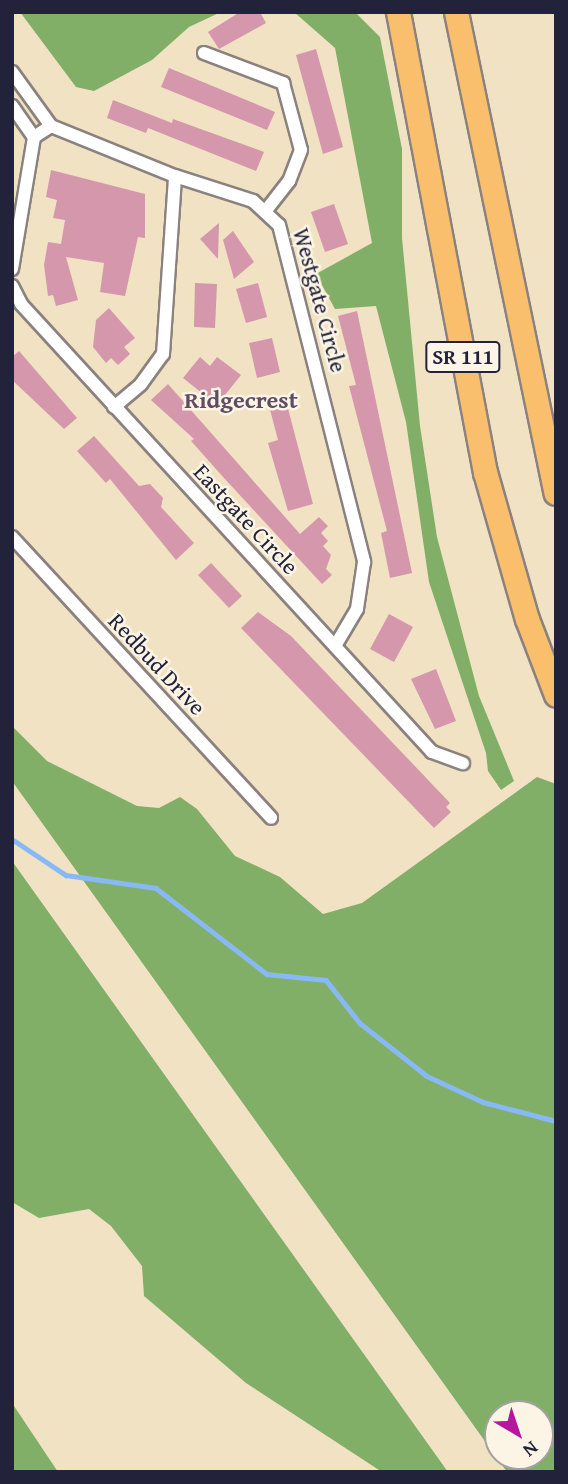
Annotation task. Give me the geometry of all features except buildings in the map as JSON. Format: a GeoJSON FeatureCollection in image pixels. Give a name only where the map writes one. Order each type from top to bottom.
{"type":"FeatureCollection","features":[{"type":"Feature","properties":{"kind":"highway","name":"SR 111"},"geometry":{"type":"LineString","coordinates":[[398,12],[485,472],[527,619],[556,695]]}},
{"type":"Feature","properties":{"kind":"highway","name":"SR 111"},"geometry":{"type":"LineString","coordinates":[[456,12],[556,493]]}},
{"type":"Feature","properties":{"kind":"street"},"geometry":{"type":"LineString","coordinates":[[204,53],[283,83],[301,150],[289,181],[266,210]]}},
{"type":"Feature","properties":{"kind":"street"},"geometry":{"type":"LineString","coordinates":[[12,72],[51,125],[34,137]]}},
{"type":"Feature","properties":{"kind":"street"},"geometry":{"type":"LineString","coordinates":[[12,106],[34,137],[12,269]]}},
{"type":"Feature","properties":{"kind":"street","name":"Westgate Circle"},"geometry":{"type":"LineString","coordinates":[[51,125],[175,176],[253,201],[266,210],[286,241],[364,562],[358,609],[335,646]]}},
{"type":"Feature","properties":{"kind":"street"},"geometry":{"type":"LineString","coordinates":[[114,407],[141,384],[163,354],[175,176]]}},
{"type":"Feature","properties":{"kind":"street","name":"Eastgate Circle"},"geometry":{"type":"LineString","coordinates":[[12,286],[21,304],[432,752],[463,763]]}},
{"type":"Feature","properties":{"kind":"street","name":"Redbud Drive"},"geometry":{"type":"LineString","coordinates":[[12,537],[271,818]]}},
{"type":"Feature","properties":{"kind":"green space"},"geometry":{"type":"Polygon","coordinates":[[[20,12],[221,12],[189,27],[152,60],[94,91],[76,87],[20,12]]]}},
{"type":"Feature","properties":{"kind":"green space"},"geometry":{"type":"Polygon","coordinates":[[[294,12],[355,12],[380,37],[402,149],[402,238],[420,426],[437,537],[479,696],[514,781],[501,790],[488,771],[486,753],[429,582],[406,422],[376,306],[335,309],[316,274],[372,243],[335,48],[294,12]]]}},
{"type":"Feature","properties":{"kind":"green space"},"geometry":{"type":"Polygon","coordinates":[[[12,726],[47,761],[137,806],[159,808],[180,797],[197,809],[235,856],[280,877],[323,914],[362,903],[537,777],[556,784],[556,1472],[506,1470],[554,1470],[554,1400],[484,1400],[484,1440],[12,781],[12,726]]]}},
{"type":"Feature","properties":{"kind":"green space"},"geometry":{"type":"Polygon","coordinates":[[[12,861],[448,1472],[382,1472],[246,1383],[144,1296],[142,1266],[111,1226],[89,1209],[39,1218],[12,1202],[12,861]]]}},
{"type":"Feature","properties":{"kind":"green space"},"geometry":{"type":"Polygon","coordinates":[[[12,1403],[58,1472],[12,1472],[12,1403]]]}},
{"type":"Feature","properties":{"kind":"waterway"},"geometry":{"type":"LineString","coordinates":[[12,839],[66,875],[156,888],[267,974],[326,980],[360,1023],[427,1076],[483,1102],[556,1121]]}},
{"type":"Feature","properties":{"kind":"district","name":"Ridgecrest"},"geometry":{"type":"Point","coordinates":[241,400]}}]}
